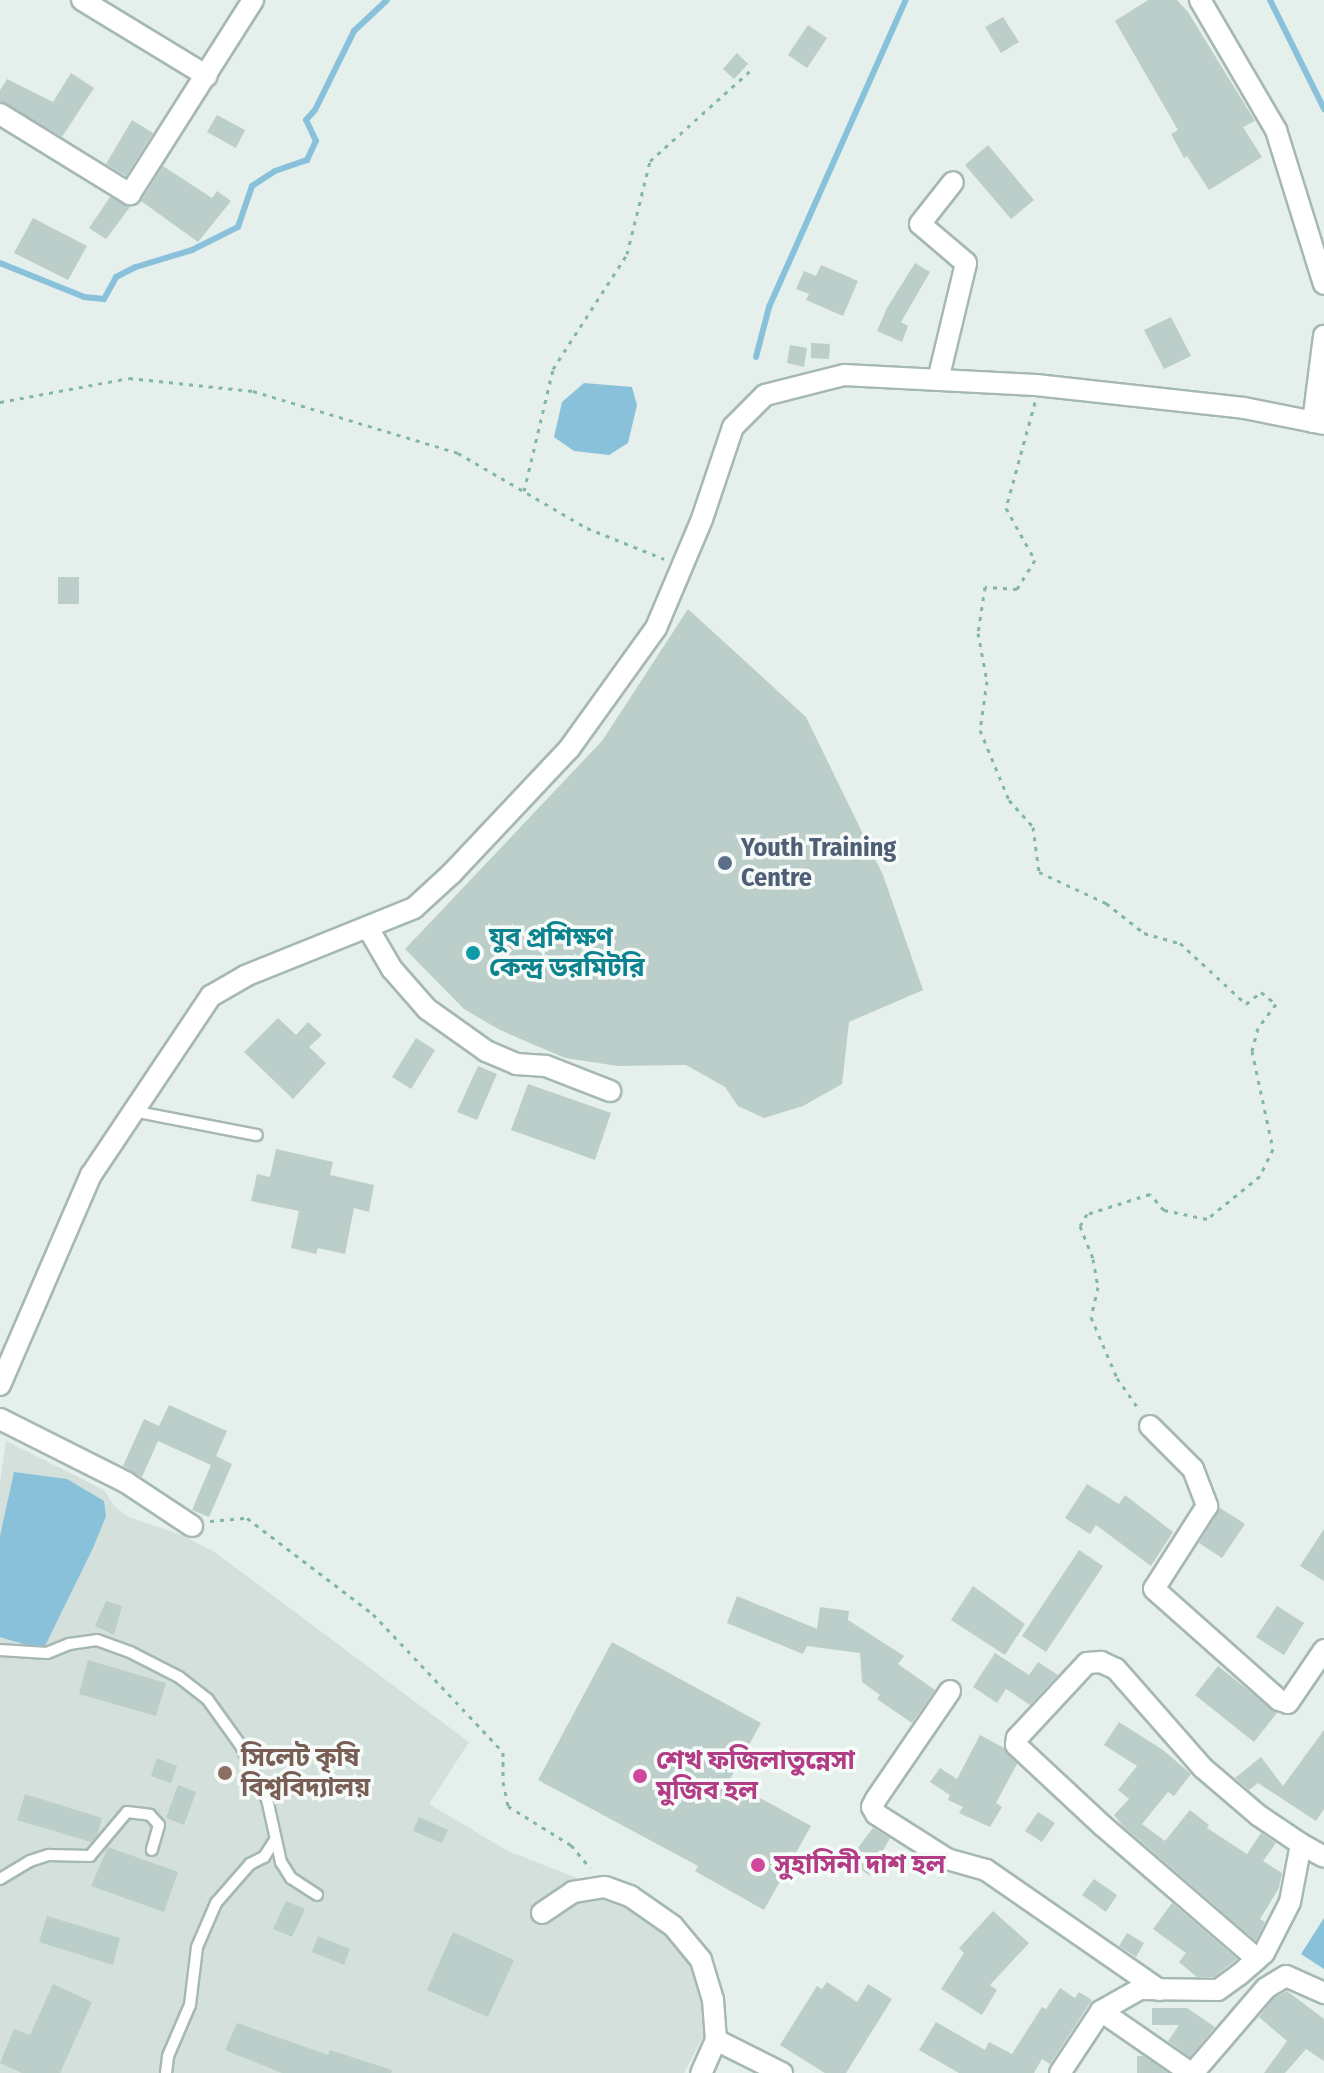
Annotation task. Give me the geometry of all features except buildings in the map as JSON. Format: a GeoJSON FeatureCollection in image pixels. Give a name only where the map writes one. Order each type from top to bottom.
{"type":"FeatureCollection","features":[{"type":"Feature","properties":{"kind":"street"},"geometry":{"type":"LineString","coordinates":[[82,0],[207,76]]}},
{"type":"Feature","properties":{"kind":"street"},"geometry":{"type":"LineString","coordinates":[[0,114],[130,194],[253,0]]}},
{"type":"Feature","properties":{"kind":"street"},"geometry":{"type":"LineString","coordinates":[[1200,0],[1276,130],[1324,284]]}},
{"type":"Feature","properties":{"kind":"street"},"geometry":{"type":"LineString","coordinates":[[938,380],[966,263],[920,224],[953,182]]}},
{"type":"Feature","properties":{"kind":"street"},"geometry":{"type":"LineString","coordinates":[[0,1385],[91,1175],[211,996],[245,976],[414,908],[452,873],[569,749],[656,628],[733,427],[765,395],[844,375],[1036,385],[1244,408],[1318,423],[1324,336]]}},
{"type":"Feature","properties":{"kind":"street"},"geometry":{"type":"LineString","coordinates":[[368,928],[392,969],[427,1009],[486,1051],[516,1064],[546,1066],[610,1091]]}},
{"type":"Feature","properties":{"kind":"street"},"geometry":{"type":"LineString","coordinates":[[0,1419],[127,1483],[192,1526]]}},
{"type":"Feature","properties":{"kind":"street"},"geometry":{"type":"LineString","coordinates":[[1150,1426],[1193,1469],[1207,1506],[1154,1589],[1279,1700],[1288,1703],[1324,1650]]}},
{"type":"Feature","properties":{"kind":"street"},"geometry":{"type":"LineString","coordinates":[[1257,1959],[1103,1826],[1016,1745],[1017,1738],[1087,1663],[1101,1662],[1116,1669],[1203,1768],[1258,1815],[1324,1857]]}},
{"type":"Feature","properties":{"kind":"street"},"geometry":{"type":"LineString","coordinates":[[950,1691],[876,1799],[872,1807],[876,1814],[947,1859],[986,1870],[1159,1990]]}},
{"type":"Feature","properties":{"kind":"street"},"geometry":{"type":"LineString","coordinates":[[1060,2073],[1101,2011],[1140,1989],[1218,1990],[1257,1959],[1278,1930],[1290,1902],[1301,1844]]}},
{"type":"Feature","properties":{"kind":"street"},"geometry":{"type":"LineString","coordinates":[[542,1913],[573,1892],[605,1887],[630,1896],[673,1926],[701,1960],[713,2000],[716,2040],[701,2073]]}},
{"type":"Feature","properties":{"kind":"street"},"geometry":{"type":"LineString","coordinates":[[1101,2011],[1192,2073],[1266,1988],[1286,1976],[1324,1993]]}},
{"type":"Feature","properties":{"kind":"street"},"geometry":{"type":"LineString","coordinates":[[716,2040],[782,2073]]}},
{"type":"Feature","properties":{"kind":"lane"},"geometry":{"type":"LineString","coordinates":[[133,1111],[257,1135]]}},
{"type":"Feature","properties":{"kind":"lane"},"geometry":{"type":"LineString","coordinates":[[0,1650],[47,1653],[69,1644],[97,1640],[130,1652],[179,1677],[208,1700],[241,1746],[267,1799],[275,1840],[291,1878],[317,1895]]}},
{"type":"Feature","properties":{"kind":"lane"},"geometry":{"type":"LineString","coordinates":[[0,1879],[30,1861],[49,1855],[90,1856],[127,1812],[150,1815],[159,1825],[152,1850]]}},
{"type":"Feature","properties":{"kind":"lane"},"geometry":{"type":"LineString","coordinates":[[166,2073],[168,2056],[190,2005],[197,1947],[216,1903],[250,1864],[264,1857],[275,1840]]}},
{"type":"Feature","properties":{"kind":"path"},"geometry":{"type":"LineString","coordinates":[[524,491],[553,369],[627,254],[650,161],[750,71]]}},
{"type":"Feature","properties":{"kind":"path"},"geometry":{"type":"LineString","coordinates":[[0,402],[129,378],[253,391],[458,453],[587,528],[682,566]]}},
{"type":"Feature","properties":{"kind":"path"},"geometry":{"type":"LineString","coordinates":[[1036,385],[1034,416],[1006,508],[1035,560],[1017,589],[985,587],[978,633],[987,681],[980,730],[994,756],[1009,800],[1033,827],[1039,872],[1106,903],[1144,933],[1180,943],[1246,1004],[1261,992],[1276,1004],[1258,1028],[1252,1051],[1273,1149],[1260,1176],[1207,1219],[1164,1210],[1150,1194],[1087,1214],[1080,1226],[1093,1259],[1098,1287],[1091,1317],[1117,1378],[1150,1426]]}},
{"type":"Feature","properties":{"kind":"path"},"geometry":{"type":"LineString","coordinates":[[192,1526],[220,1518],[247,1518],[373,1614],[503,1752],[503,1782],[508,1806],[571,1845],[605,1887]]}},
{"type":"Feature","properties":{"kind":"shaded area","name":"সিলেট কৃষি বিশ্ববিদ্যালয়"},"geometry":{"type":"Polygon","coordinates":[[[6,1441],[104,1490],[115,1507],[129,1517],[181,1535],[213,1551],[469,1742],[429,1804],[508,1851],[579,1879],[596,1897],[621,1902],[647,1918],[696,1962],[705,1992],[704,2035],[684,2073],[0,2073],[0,1483],[6,1441]]]}},
{"type":"Feature","properties":{"kind":"water"},"geometry":{"type":"Polygon","coordinates":[[[584,383],[632,387],[637,405],[628,443],[609,455],[574,451],[554,437],[562,402],[584,383]]]}},
{"type":"Feature","properties":{"kind":"water"},"geometry":{"type":"Polygon","coordinates":[[[14,1472],[67,1479],[104,1501],[106,1516],[93,1548],[43,1650],[0,1637],[0,1536],[14,1472]]]}},
{"type":"Feature","properties":{"kind":"water"},"geometry":{"type":"Polygon","coordinates":[[[1324,1918],[1324,1969],[1301,1954],[1324,1918]]]}},
{"type":"Feature","properties":{"kind":"waterway"},"geometry":{"type":"LineString","coordinates":[[0,263],[84,297],[104,299],[116,277],[136,267],[192,250],[238,227],[252,186],[275,171],[307,160],[316,141],[306,120],[315,110],[354,31],[387,0]]}},
{"type":"Feature","properties":{"kind":"waterway"},"geometry":{"type":"LineString","coordinates":[[756,357],[769,307],[906,0]]}},
{"type":"Feature","properties":{"kind":"waterway"},"geometry":{"type":"LineString","coordinates":[[1270,0],[1324,109]]}},
{"type":"Feature","properties":{"kind":"place","name":"Youth Training Centre"},"geometry":{"type":"Point","coordinates":[725,863]}},
{"type":"Feature","properties":{"kind":"place","name":"যুব প্রশিক্ষণ কেন্দ্র ডরমিটরি"},"geometry":{"type":"Point","coordinates":[473,953]}},
{"type":"Feature","properties":{"kind":"place","name":"সিলেট কৃষি বিশ্ববিদ্যালয়"},"geometry":{"type":"Point","coordinates":[225,1773]}},
{"type":"Feature","properties":{"kind":"place","name":"শেখ ফজিলাতুন্নেসা মুজিব হল"},"geometry":{"type":"Point","coordinates":[640,1776]}},
{"type":"Feature","properties":{"kind":"place","name":"সুহাসিনী দাশ হল"},"geometry":{"type":"Point","coordinates":[758,1865]}}]}
